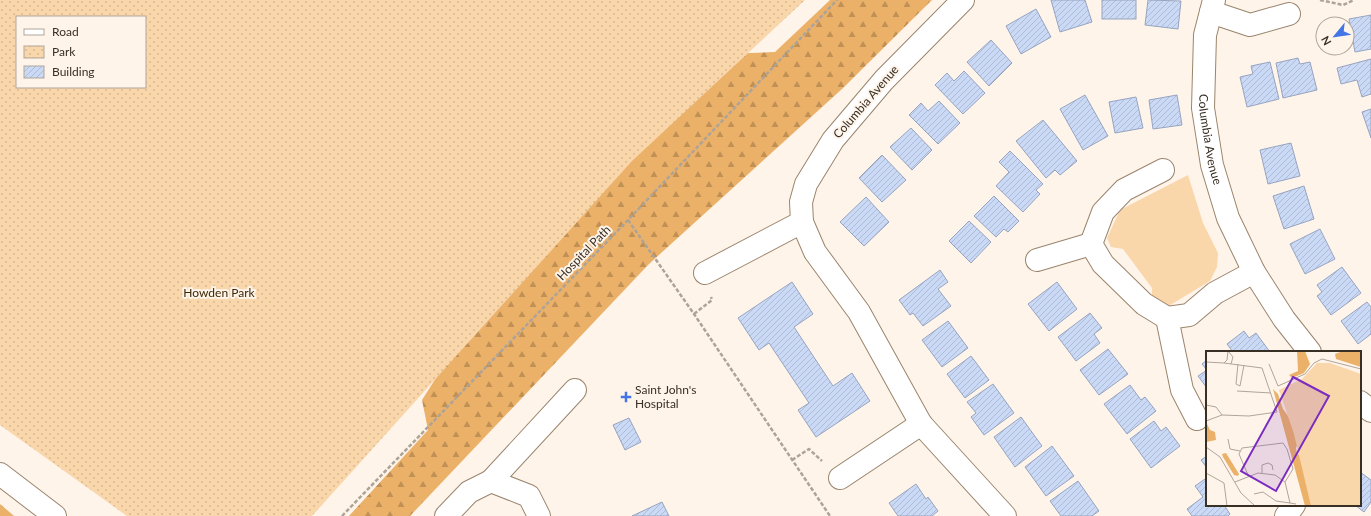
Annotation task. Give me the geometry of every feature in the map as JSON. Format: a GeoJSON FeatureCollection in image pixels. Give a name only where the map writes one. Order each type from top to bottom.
{"type":"FeatureCollection","features":[{"type":"Feature","properties":{"kind":"street","name":"Columbia Avenue"},"geometry":{"type":"LineString","coordinates":[[963,0],[884,80],[833,140],[806,184],[801,202],[802,222],[815,252],[859,312],[921,424],[1005,516]]}},
{"type":"Feature","properties":{"kind":"street","name":"Columbia Avenue"},"geometry":{"type":"LineString","coordinates":[[1212,6],[1205,35],[1203,108],[1212,165],[1228,218],[1254,272],[1284,320],[1309,351]]}},
{"type":"Feature","properties":{"kind":"street"},"geometry":{"type":"LineString","coordinates":[[1212,6],[1250,24],[1289,14]]}},
{"type":"Feature","properties":{"kind":"street"},"geometry":{"type":"LineString","coordinates":[[1091,244],[1103,212],[1124,190],[1163,170]]}},
{"type":"Feature","properties":{"kind":"street"},"geometry":{"type":"LineString","coordinates":[[705,273],[802,222]]}},
{"type":"Feature","properties":{"kind":"street"},"geometry":{"type":"LineString","coordinates":[[1091,244],[1103,264],[1144,304],[1167,318],[1189,316],[1216,293],[1254,272]]}},
{"type":"Feature","properties":{"kind":"street"},"geometry":{"type":"LineString","coordinates":[[1037,260],[1091,244]]}},
{"type":"Feature","properties":{"kind":"street"},"geometry":{"type":"LineString","coordinates":[[1167,318],[1182,390],[1197,419]]}},
{"type":"Feature","properties":{"kind":"street"},"geometry":{"type":"LineString","coordinates":[[446,516],[469,492],[492,481],[575,390]]}},
{"type":"Feature","properties":{"kind":"street"},"geometry":{"type":"LineString","coordinates":[[840,478],[921,424]]}},
{"type":"Feature","properties":{"kind":"street"},"geometry":{"type":"LineString","coordinates":[[0,474],[55,516]]}},
{"type":"Feature","properties":{"kind":"street"},"geometry":{"type":"LineString","coordinates":[[492,481],[529,496],[539,516]]}},
{"type":"Feature","properties":{"kind":"street"},"geometry":{"type":"LineString","coordinates":[[1286,516],[1293,506]]}},
{"type":"Feature","properties":{"kind":"path","name":"Hospital Path"},"geometry":{"type":"LineString","coordinates":[[342,516],[628,220],[837,0]]}},
{"type":"Feature","properties":{"kind":"path"},"geometry":{"type":"LineString","coordinates":[[1320,0],[1343,5],[1354,0]]}},
{"type":"Feature","properties":{"kind":"path"},"geometry":{"type":"LineString","coordinates":[[628,220],[694,314],[830,516]]}},
{"type":"Feature","properties":{"kind":"path"},"geometry":{"type":"LineString","coordinates":[[792,460],[809,449],[840,478]]}},
{"type":"Feature","properties":{"kind":"green space","name":"Howden Park"},"geometry":{"type":"Polygon","coordinates":[[[0,0],[805,0],[632,161],[312,516],[127,516],[0,425],[0,0]]]}},
{"type":"Feature","properties":{"kind":"green space"},"geometry":{"type":"Polygon","coordinates":[[[830,0],[932,0],[842,89],[649,264],[410,516],[349,516],[428,430],[422,400],[499,278],[698,55],[775,52],[830,0]]]}},
{"type":"Feature","properties":{"kind":"green space"},"geometry":{"type":"Polygon","coordinates":[[[1188,175],[1203,223],[1218,253],[1217,267],[1210,281],[1167,307],[1152,297],[1152,288],[1123,249],[1111,247],[1107,238],[1120,210],[1188,175]]]}},
{"type":"Feature","properties":{"kind":"green space"},"geometry":{"type":"Polygon","coordinates":[[[0,504],[14,516],[0,516],[0,504]]]}},
{"type":"Feature","properties":{"kind":"building"},"geometry":{"type":"Polygon","coordinates":[[[1051,0],[1085,0],[1092,22],[1060,32],[1051,0]]]}},
{"type":"Feature","properties":{"kind":"building"},"geometry":{"type":"Polygon","coordinates":[[[1102,0],[1136,0],[1136,19],[1102,19],[1102,0]]]}},
{"type":"Feature","properties":{"kind":"building"},"geometry":{"type":"Polygon","coordinates":[[[1148,0],[1181,1],[1178,29],[1145,25],[1148,0]]]}},
{"type":"Feature","properties":{"kind":"building"},"geometry":{"type":"Polygon","coordinates":[[[1036,9],[1051,37],[1021,54],[1006,26],[1036,9]]]}},
{"type":"Feature","properties":{"kind":"building"},"geometry":{"type":"Polygon","coordinates":[[[1371,15],[1371,49],[1355,52],[1355,18],[1371,15]]]}},
{"type":"Feature","properties":{"kind":"building"},"geometry":{"type":"Polygon","coordinates":[[[991,40],[1012,63],[989,86],[967,62],[991,40]]]}},
{"type":"Feature","properties":{"kind":"building"},"geometry":{"type":"Polygon","coordinates":[[[1298,58],[1300,64],[1310,62],[1317,90],[1283,98],[1276,63],[1298,58]]]}},
{"type":"Feature","properties":{"kind":"building"},"geometry":{"type":"Polygon","coordinates":[[[1371,59],[1371,94],[1362,97],[1357,80],[1341,84],[1337,68],[1371,59]]]}},
{"type":"Feature","properties":{"kind":"building"},"geometry":{"type":"Polygon","coordinates":[[[1270,62],[1279,99],[1247,107],[1240,77],[1253,74],[1251,66],[1270,62]]]}},
{"type":"Feature","properties":{"kind":"building"},"geometry":{"type":"Polygon","coordinates":[[[964,71],[985,93],[963,114],[935,85],[947,73],[954,81],[964,71]]]}},
{"type":"Feature","properties":{"kind":"building"},"geometry":{"type":"Polygon","coordinates":[[[1085,95],[1108,136],[1083,150],[1060,109],[1085,95]]]}},
{"type":"Feature","properties":{"kind":"building"},"geometry":{"type":"Polygon","coordinates":[[[1177,95],[1182,125],[1153,129],[1149,100],[1177,95]]]}},
{"type":"Feature","properties":{"kind":"building"},"geometry":{"type":"Polygon","coordinates":[[[1136,97],[1143,128],[1115,133],[1109,102],[1136,97]]]}},
{"type":"Feature","properties":{"kind":"building"},"geometry":{"type":"Polygon","coordinates":[[[939,101],[960,123],[938,144],[909,115],[921,103],[928,111],[939,101]]]}},
{"type":"Feature","properties":{"kind":"building"},"geometry":{"type":"Polygon","coordinates":[[[1371,109],[1371,138],[1362,112],[1371,109]]]}},
{"type":"Feature","properties":{"kind":"building"},"geometry":{"type":"Polygon","coordinates":[[[1043,120],[1077,161],[1060,175],[1055,170],[1046,178],[1016,141],[1043,120]]]}},
{"type":"Feature","properties":{"kind":"building"},"geometry":{"type":"Polygon","coordinates":[[[911,128],[932,150],[912,170],[890,147],[911,128]]]}},
{"type":"Feature","properties":{"kind":"building"},"geometry":{"type":"Polygon","coordinates":[[[1291,143],[1300,176],[1268,184],[1260,150],[1291,143]]]}},
{"type":"Feature","properties":{"kind":"building"},"geometry":{"type":"Polygon","coordinates":[[[1010,151],[1043,184],[1036,190],[1040,194],[1023,212],[996,186],[1009,172],[999,162],[1010,151]]]}},
{"type":"Feature","properties":{"kind":"building"},"geometry":{"type":"Polygon","coordinates":[[[882,155],[906,180],[882,202],[859,178],[882,155]]]}},
{"type":"Feature","properties":{"kind":"building"},"geometry":{"type":"Polygon","coordinates":[[[1304,186],[1314,219],[1284,229],[1273,196],[1304,186]]]}},
{"type":"Feature","properties":{"kind":"building"},"geometry":{"type":"Polygon","coordinates":[[[994,196],[1019,221],[1008,232],[1004,229],[996,237],[974,216],[994,196]]]}},
{"type":"Feature","properties":{"kind":"building"},"geometry":{"type":"Polygon","coordinates":[[[866,197],[889,222],[864,246],[840,222],[866,197]]]}},
{"type":"Feature","properties":{"kind":"building"},"geometry":{"type":"Polygon","coordinates":[[[969,221],[991,242],[971,263],[949,241],[969,221]]]}},
{"type":"Feature","properties":{"kind":"building"},"geometry":{"type":"Polygon","coordinates":[[[1320,229],[1335,259],[1305,274],[1290,244],[1320,229]]]}},
{"type":"Feature","properties":{"kind":"building"},"geometry":{"type":"Polygon","coordinates":[[[1342,267],[1361,293],[1331,315],[1317,296],[1322,292],[1317,285],[1342,267]]]}},
{"type":"Feature","properties":{"kind":"building"},"geometry":{"type":"Polygon","coordinates":[[[940,270],[948,282],[938,289],[951,306],[923,326],[913,313],[910,315],[899,300],[940,270]]]}},
{"type":"Feature","properties":{"kind":"building"},"geometry":{"type":"Polygon","coordinates":[[[792,282],[813,314],[794,327],[833,386],[852,373],[870,401],[816,437],[798,410],[809,403],[769,343],[759,350],[738,318],[792,282]]]}},
{"type":"Feature","properties":{"kind":"building"},"geometry":{"type":"Polygon","coordinates":[[[1057,282],[1077,309],[1049,331],[1028,304],[1057,282]]]}},
{"type":"Feature","properties":{"kind":"building"},"geometry":{"type":"Polygon","coordinates":[[[1367,302],[1371,307],[1371,334],[1358,344],[1341,321],[1367,302]]]}},
{"type":"Feature","properties":{"kind":"building"},"geometry":{"type":"Polygon","coordinates":[[[1090,313],[1102,328],[1094,334],[1100,343],[1076,361],[1058,337],[1090,313]]]}},
{"type":"Feature","properties":{"kind":"building"},"geometry":{"type":"Polygon","coordinates":[[[948,321],[968,348],[942,367],[922,340],[948,321]]]}},
{"type":"Feature","properties":{"kind":"building"},"geometry":{"type":"Polygon","coordinates":[[[1244,331],[1249,338],[1256,333],[1269,351],[1232,351],[1227,344],[1244,331]]]}},
{"type":"Feature","properties":{"kind":"building"},"geometry":{"type":"Polygon","coordinates":[[[1108,349],[1128,374],[1099,395],[1080,370],[1108,349]]]}},
{"type":"Feature","properties":{"kind":"building"},"geometry":{"type":"Polygon","coordinates":[[[971,356],[989,380],[965,398],[947,374],[971,356]]]}},
{"type":"Feature","properties":{"kind":"building"},"geometry":{"type":"Polygon","coordinates":[[[1206,361],[1206,369],[1202,364],[1206,361]]]}},
{"type":"Feature","properties":{"kind":"building"},"geometry":{"type":"Polygon","coordinates":[[[1206,371],[1206,387],[1198,376],[1206,371]]]}},
{"type":"Feature","properties":{"kind":"building"},"geometry":{"type":"Polygon","coordinates":[[[993,384],[1014,413],[984,435],[971,417],[976,413],[967,402],[993,384]]]}},
{"type":"Feature","properties":{"kind":"building"},"geometry":{"type":"Polygon","coordinates":[[[1130,385],[1141,400],[1145,397],[1156,411],[1127,434],[1104,404],[1130,385]]]}},
{"type":"Feature","properties":{"kind":"building"},"geometry":{"type":"Polygon","coordinates":[[[1021,417],[1042,446],[1015,467],[994,437],[1021,417]]]}},
{"type":"Feature","properties":{"kind":"building"},"geometry":{"type":"Polygon","coordinates":[[[629,418],[641,442],[625,450],[613,425],[629,418]]]}},
{"type":"Feature","properties":{"kind":"building"},"geometry":{"type":"Polygon","coordinates":[[[1154,421],[1161,431],[1166,427],[1180,446],[1151,468],[1130,439],[1154,421]]]}},
{"type":"Feature","properties":{"kind":"building"},"geometry":{"type":"Polygon","coordinates":[[[1052,446],[1074,476],[1046,496],[1025,467],[1052,446]]]}},
{"type":"Feature","properties":{"kind":"building"},"geometry":{"type":"Polygon","coordinates":[[[1206,457],[1206,467],[1201,460],[1206,457]]]}},
{"type":"Feature","properties":{"kind":"building"},"geometry":{"type":"Polygon","coordinates":[[[1361,473],[1371,480],[1371,502],[1364,512],[1356,506],[1361,506],[1361,473]]]}},
{"type":"Feature","properties":{"kind":"building"},"geometry":{"type":"Polygon","coordinates":[[[1205,479],[1206,506],[1225,506],[1230,514],[1228,516],[1192,516],[1187,509],[1203,497],[1195,486],[1205,479]]]}},
{"type":"Feature","properties":{"kind":"building"},"geometry":{"type":"Polygon","coordinates":[[[1078,481],[1099,511],[1092,516],[1061,516],[1050,501],[1078,481]]]}},
{"type":"Feature","properties":{"kind":"building"},"geometry":{"type":"Polygon","coordinates":[[[916,484],[926,499],[928,497],[938,511],[932,516],[898,516],[889,503],[916,484]]]}},
{"type":"Feature","properties":{"kind":"building"},"geometry":{"type":"Polygon","coordinates":[[[662,502],[669,516],[632,516],[662,502]]]}},
{"type":"Feature","properties":{"kind":"place","name":"Saint John's Hospital"},"geometry":{"type":"Point","coordinates":[626,397]}}]}
